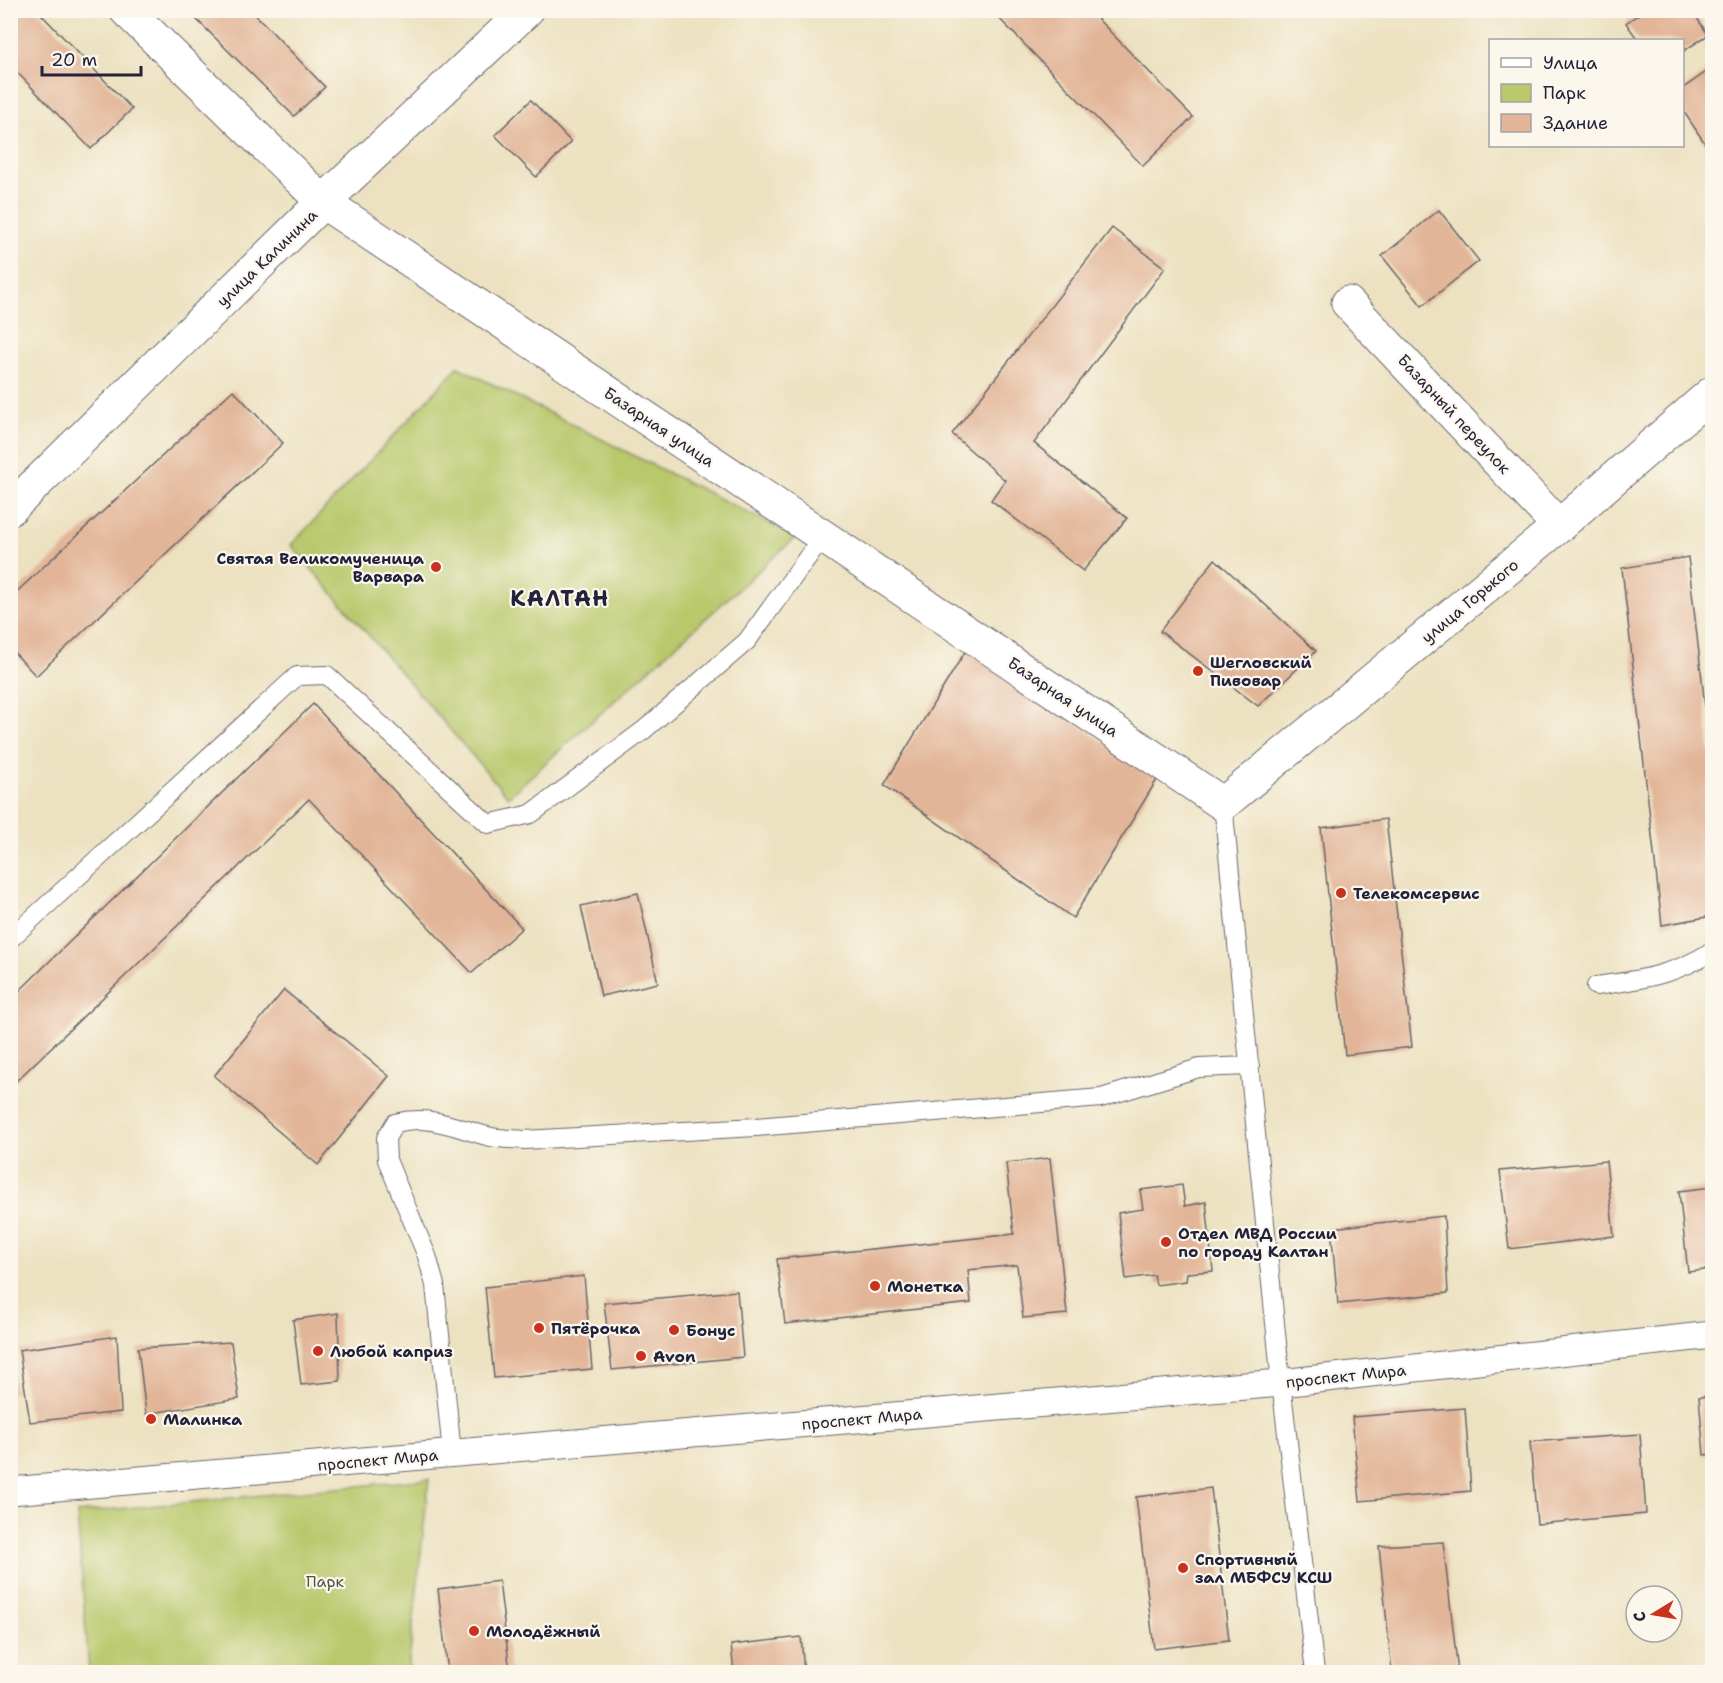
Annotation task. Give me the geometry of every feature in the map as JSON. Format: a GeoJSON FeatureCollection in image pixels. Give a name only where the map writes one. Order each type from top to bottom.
{"type":"FeatureCollection","features":[{"type":"Feature","properties":{"kind":"street","name":"Базарная улица"},"geometry":{"type":"LineString","coordinates":[[126,10],[323,202],[1223,804]]}},
{"type":"Feature","properties":{"kind":"street","name":"улица Калинина"},"geometry":{"type":"LineString","coordinates":[[10,509],[323,202],[527,10]]}},
{"type":"Feature","properties":{"kind":"street","name":"Базарный переулок"},"geometry":{"type":"LineString","coordinates":[[1348,303],[1559,526]]}},
{"type":"Feature","properties":{"kind":"street","name":"улица Горького"},"geometry":{"type":"LineString","coordinates":[[1223,804],[1559,526],[1713,393]]}},
{"type":"Feature","properties":{"kind":"street","name":"проспект Мира"},"geometry":{"type":"LineString","coordinates":[[10,1491],[1281,1383],[1713,1335]]}},
{"type":"Feature","properties":{"kind":"lane"},"geometry":{"type":"LineString","coordinates":[[10,939],[297,676],[327,675],[488,824],[531,814],[644,730],[747,641],[823,536]]}},
{"type":"Feature","properties":{"kind":"lane"},"geometry":{"type":"LineString","coordinates":[[1223,804],[1281,1383],[1316,1672]]}},
{"type":"Feature","properties":{"kind":"lane"},"geometry":{"type":"LineString","coordinates":[[1596,986],[1664,976],[1693,964],[1713,951]]}},
{"type":"Feature","properties":{"kind":"lane"},"geometry":{"type":"LineString","coordinates":[[452,1453],[435,1285],[427,1256],[387,1160],[386,1138],[395,1123],[416,1118],[461,1127],[488,1136],[524,1140],[756,1127],[1101,1098],[1199,1068],[1250,1066]]}},
{"type":"Feature","properties":{"kind":"green space"},"geometry":{"type":"Polygon","coordinates":[[[458,367],[796,537],[508,797],[291,545],[458,367]]]}},
{"type":"Feature","properties":{"kind":"green space","name":"Парк"},"geometry":{"type":"Polygon","coordinates":[[[429,1479],[408,1672],[89,1672],[77,1513],[429,1479]]]}},
{"type":"Feature","properties":{"kind":"building"},"geometry":{"type":"Polygon","coordinates":[[[10,10],[37,10],[132,109],[91,149],[10,65],[10,10]]]}},
{"type":"Feature","properties":{"kind":"building"},"geometry":{"type":"Polygon","coordinates":[[[187,10],[251,10],[325,87],[294,116],[187,10]]]}},
{"type":"Feature","properties":{"kind":"building"},"geometry":{"type":"Polygon","coordinates":[[[991,10],[1089,10],[1193,117],[1143,166],[991,10]]]}},
{"type":"Feature","properties":{"kind":"building"},"geometry":{"type":"Polygon","coordinates":[[[1645,10],[1692,10],[1708,35],[1684,51],[1684,39],[1637,39],[1626,23],[1645,10]]]}},
{"type":"Feature","properties":{"kind":"building"},"geometry":{"type":"Polygon","coordinates":[[[1712,68],[1712,154],[1684,112],[1684,88],[1712,68]]]}},
{"type":"Feature","properties":{"kind":"building"},"geometry":{"type":"Polygon","coordinates":[[[531,100],[571,142],[536,177],[495,135],[531,100]]]}},
{"type":"Feature","properties":{"kind":"building"},"geometry":{"type":"Polygon","coordinates":[[[1439,210],[1479,261],[1422,306],[1382,256],[1439,210]]]}},
{"type":"Feature","properties":{"kind":"building"},"geometry":{"type":"Polygon","coordinates":[[[1112,228],[1165,268],[1034,443],[1127,518],[1083,571],[991,500],[1005,480],[952,434],[1112,228]]]}},
{"type":"Feature","properties":{"kind":"building"},"geometry":{"type":"Polygon","coordinates":[[[233,390],[283,443],[36,676],[10,648],[10,598],[233,390]]]}},
{"type":"Feature","properties":{"kind":"building"},"geometry":{"type":"Polygon","coordinates":[[[1688,557],[1712,768],[1712,916],[1662,925],[1622,568],[1688,557]]]}},
{"type":"Feature","properties":{"kind":"building"},"geometry":{"type":"Polygon","coordinates":[[[1215,559],[1316,651],[1258,706],[1160,631],[1215,559]]]}},
{"type":"Feature","properties":{"kind":"building"},"geometry":{"type":"Polygon","coordinates":[[[966,650],[1158,778],[1073,918],[884,785],[966,650]]]}},
{"type":"Feature","properties":{"kind":"building"},"geometry":{"type":"Polygon","coordinates":[[[313,704],[522,928],[472,973],[309,799],[10,1087],[10,1000],[313,704]]]}},
{"type":"Feature","properties":{"kind":"building"},"geometry":{"type":"Polygon","coordinates":[[[1386,819],[1412,1047],[1345,1055],[1321,828],[1386,819]]]}},
{"type":"Feature","properties":{"kind":"building"},"geometry":{"type":"Polygon","coordinates":[[[638,893],[658,983],[601,996],[581,906],[638,893]]]}},
{"type":"Feature","properties":{"kind":"building"},"geometry":{"type":"Polygon","coordinates":[[[284,990],[389,1076],[318,1165],[214,1076],[284,990]]]}},
{"type":"Feature","properties":{"kind":"building","name":"Монетка"},"geometry":{"type":"Polygon","coordinates":[[[1050,1158],[1067,1314],[1023,1318],[1017,1265],[968,1270],[971,1303],[785,1324],[777,1259],[1014,1234],[1006,1163],[1050,1158]]]}},
{"type":"Feature","properties":{"kind":"building"},"geometry":{"type":"Polygon","coordinates":[[[1606,1161],[1614,1236],[1509,1249],[1500,1171],[1606,1161]]]}},
{"type":"Feature","properties":{"kind":"building","name":"Отдел МВД России по городу Калтан"},"geometry":{"type":"Polygon","coordinates":[[[1182,1185],[1185,1206],[1206,1202],[1213,1271],[1187,1273],[1186,1281],[1156,1285],[1154,1275],[1126,1279],[1118,1213],[1143,1209],[1140,1190],[1182,1185]]]}},
{"type":"Feature","properties":{"kind":"building"},"geometry":{"type":"Polygon","coordinates":[[[1712,1187],[1712,1269],[1688,1272],[1679,1191],[1712,1187]]]}},
{"type":"Feature","properties":{"kind":"building"},"geometry":{"type":"Polygon","coordinates":[[[1444,1216],[1448,1293],[1338,1304],[1331,1228],[1444,1216]]]}},
{"type":"Feature","properties":{"kind":"building","name":"Пятёрочка"},"geometry":{"type":"Polygon","coordinates":[[[584,1276],[592,1369],[494,1378],[485,1287],[584,1276]]]}},
{"type":"Feature","properties":{"kind":"building","name":"Бонус"},"geometry":{"type":"Polygon","coordinates":[[[737,1291],[743,1357],[612,1370],[604,1303],[737,1291]]]}},
{"type":"Feature","properties":{"kind":"building","name":"Любой каприз"},"geometry":{"type":"Polygon","coordinates":[[[338,1313],[340,1381],[301,1385],[293,1320],[338,1313]]]}},
{"type":"Feature","properties":{"kind":"building"},"geometry":{"type":"Polygon","coordinates":[[[117,1336],[121,1412],[30,1422],[19,1350],[117,1336]]]}},
{"type":"Feature","properties":{"kind":"building"},"geometry":{"type":"Polygon","coordinates":[[[231,1342],[239,1399],[146,1414],[138,1348],[231,1342]]]}},
{"type":"Feature","properties":{"kind":"building"},"geometry":{"type":"Polygon","coordinates":[[[10,1373],[12,1373],[16,1393],[10,1394],[10,1373]]]}},
{"type":"Feature","properties":{"kind":"building"},"geometry":{"type":"Polygon","coordinates":[[[1712,1396],[1712,1454],[1704,1455],[1699,1397],[1712,1396]]]}},
{"type":"Feature","properties":{"kind":"building"},"geometry":{"type":"Polygon","coordinates":[[[1465,1408],[1471,1491],[1360,1501],[1352,1417],[1465,1408]]]}},
{"type":"Feature","properties":{"kind":"building"},"geometry":{"type":"Polygon","coordinates":[[[1640,1434],[1646,1514],[1537,1524],[1530,1442],[1640,1434]]]}},
{"type":"Feature","properties":{"kind":"building","name":"Спортивный зал МБФСУ КСШ"},"geometry":{"type":"Polygon","coordinates":[[[1211,1488],[1229,1640],[1154,1649],[1136,1497],[1211,1488]]]}},
{"type":"Feature","properties":{"kind":"building"},"geometry":{"type":"Polygon","coordinates":[[[1443,1542],[1458,1672],[1392,1672],[1379,1546],[1443,1542]]]}},
{"type":"Feature","properties":{"kind":"building","name":"Молодёжный"},"geometry":{"type":"Polygon","coordinates":[[[499,1581],[510,1672],[448,1672],[438,1589],[499,1581]]]}},
{"type":"Feature","properties":{"kind":"building"},"geometry":{"type":"Polygon","coordinates":[[[801,1637],[804,1672],[734,1672],[731,1645],[801,1637]]]}},
{"type":"Feature","properties":{"kind":"place","name":"Святая Великомученица Варвара"},"geometry":{"type":"Point","coordinates":[436,567]}},
{"type":"Feature","properties":{"kind":"place","name":"Шегловский Пивовар"},"geometry":{"type":"Point","coordinates":[1198,671]}},
{"type":"Feature","properties":{"kind":"place","name":"Телекомсервис"},"geometry":{"type":"Point","coordinates":[1341,893]}},
{"type":"Feature","properties":{"kind":"place","name":"Отдел МВД России по городу Калтан"},"geometry":{"type":"Point","coordinates":[1166,1242]}},
{"type":"Feature","properties":{"kind":"place","name":"Монетка"},"geometry":{"type":"Point","coordinates":[875,1286]}},
{"type":"Feature","properties":{"kind":"place","name":"Пятёрочка"},"geometry":{"type":"Point","coordinates":[539,1328]}},
{"type":"Feature","properties":{"kind":"place","name":"Бонус"},"geometry":{"type":"Point","coordinates":[674,1330]}},
{"type":"Feature","properties":{"kind":"place","name":"Любой каприз"},"geometry":{"type":"Point","coordinates":[318,1351]}},
{"type":"Feature","properties":{"kind":"place","name":"Avon"},"geometry":{"type":"Point","coordinates":[641,1356]}},
{"type":"Feature","properties":{"kind":"place","name":"Малинка"},"geometry":{"type":"Point","coordinates":[151,1419]}},
{"type":"Feature","properties":{"kind":"place","name":"Спортивный зал МБФСУ КСШ"},"geometry":{"type":"Point","coordinates":[1183,1568]}},
{"type":"Feature","properties":{"kind":"place","name":"Молодёжный"},"geometry":{"type":"Point","coordinates":[474,1631]}},
{"type":"Feature","properties":{"kind":"district","name":"КАЛТАН"},"geometry":{"type":"Point","coordinates":[560,598]}}]}
